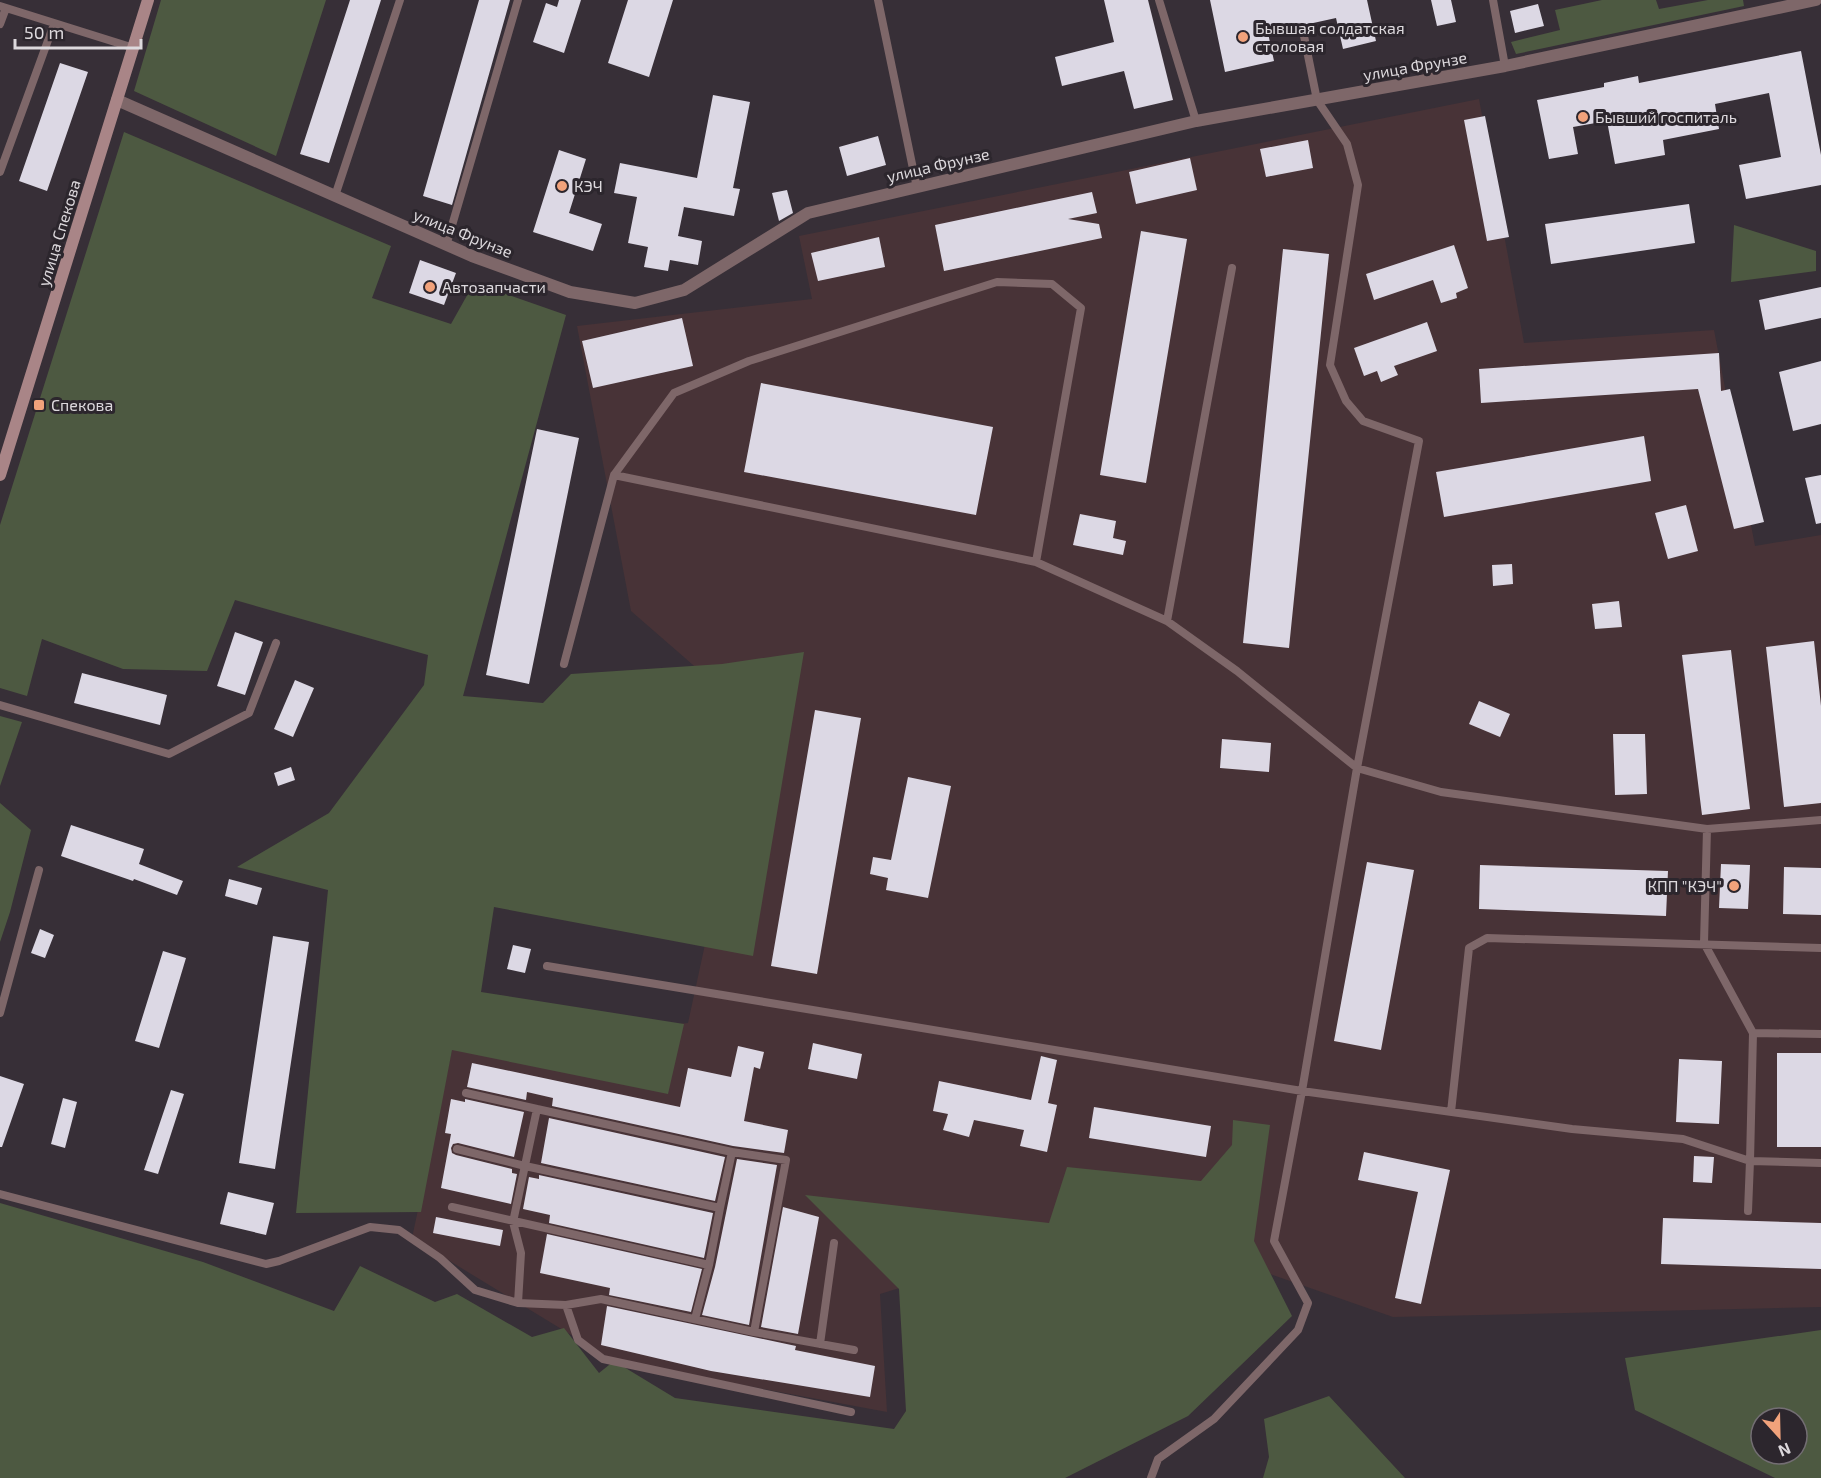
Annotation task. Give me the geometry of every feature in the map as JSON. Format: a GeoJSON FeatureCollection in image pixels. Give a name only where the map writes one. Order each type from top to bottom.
{"type":"FeatureCollection","features":[{"type":"Feature","properties":{"kind":"main road","name":"улица Спекова"},"geometry":{"type":"LineString","coordinates":[[0,476],[148,0]]}},
{"type":"Feature","properties":{"kind":"street","name":"улица Фрунзе"},"geometry":{"type":"LineString","coordinates":[[117,100],[446,246],[570,292],[635,303],[684,290],[808,213],[1196,121],[1505,66],[1779,4],[1816,0]]}},
{"type":"Feature","properties":{"kind":"lane"},"geometry":{"type":"LineString","coordinates":[[335,196],[400,0]]}},
{"type":"Feature","properties":{"kind":"lane"},"geometry":{"type":"LineString","coordinates":[[446,246],[518,0]]}},
{"type":"Feature","properties":{"kind":"lane"},"geometry":{"type":"LineString","coordinates":[[878,0],[916,188]]}},
{"type":"Feature","properties":{"kind":"lane"},"geometry":{"type":"LineString","coordinates":[[1159,0],[1196,121]]}},
{"type":"Feature","properties":{"kind":"lane"},"geometry":{"type":"LineString","coordinates":[[1493,0],[1505,66]]}},
{"type":"Feature","properties":{"kind":"lane"},"geometry":{"type":"LineString","coordinates":[[0,24],[3,7],[134,48]]}},
{"type":"Feature","properties":{"kind":"lane"},"geometry":{"type":"LineString","coordinates":[[0,172],[54,24]]}},
{"type":"Feature","properties":{"kind":"lane"},"geometry":{"type":"LineString","coordinates":[[1151,1478],[1158,1459],[1214,1419],[1298,1330],[1308,1304],[1274,1241],[1302,1091],[1356,768],[1419,441],[1363,421],[1346,401],[1330,365],[1358,185],[1347,144],[1317,100],[1303,31]]}},
{"type":"Feature","properties":{"kind":"lane"},"geometry":{"type":"LineString","coordinates":[[1167,621],[1232,268]]}},
{"type":"Feature","properties":{"kind":"lane"},"geometry":{"type":"LineString","coordinates":[[564,664],[614,475],[674,393],[749,361],[997,282],[1052,284],[1081,308],[1036,562]]}},
{"type":"Feature","properties":{"kind":"lane"},"geometry":{"type":"LineString","coordinates":[[614,475],[1036,562],[1167,621],[1237,671],[1356,768],[1441,792],[1707,829],[1821,820]]}},
{"type":"Feature","properties":{"kind":"lane"},"geometry":{"type":"LineString","coordinates":[[0,705],[169,754],[249,713],[276,643]]}},
{"type":"Feature","properties":{"kind":"lane"},"geometry":{"type":"LineString","coordinates":[[1707,829],[1704,943],[1753,1033],[1749,1211]]}},
{"type":"Feature","properties":{"kind":"lane"},"geometry":{"type":"LineString","coordinates":[[0,1013],[39,870]]}},
{"type":"Feature","properties":{"kind":"lane"},"geometry":{"type":"LineString","coordinates":[[1451,1112],[1469,948],[1487,938],[1821,948]]}},
{"type":"Feature","properties":{"kind":"lane"},"geometry":{"type":"LineString","coordinates":[[547,966],[1302,1091],[1572,1129],[1683,1139],[1750,1161],[1821,1162]]}},
{"type":"Feature","properties":{"kind":"lane"},"geometry":{"type":"LineString","coordinates":[[1753,1033],[1821,1034]]}},
{"type":"Feature","properties":{"kind":"lane"},"geometry":{"type":"LineString","coordinates":[[466,1093],[732,1152],[786,1160],[754,1332]]}},
{"type":"Feature","properties":{"kind":"lane"},"geometry":{"type":"LineString","coordinates":[[518,1303],[521,1253],[513,1222],[537,1109]]}},
{"type":"Feature","properties":{"kind":"lane"},"geometry":{"type":"LineString","coordinates":[[457,1149],[720,1208]]}},
{"type":"Feature","properties":{"kind":"lane"},"geometry":{"type":"LineString","coordinates":[[695,1319],[709,1265],[732,1152]]}},
{"type":"Feature","properties":{"kind":"lane"},"geometry":{"type":"LineString","coordinates":[[0,1194],[266,1264],[370,1227],[399,1230],[440,1258],[475,1290],[518,1303],[566,1305],[601,1299],[754,1332],[854,1350]]}},
{"type":"Feature","properties":{"kind":"lane"},"geometry":{"type":"LineString","coordinates":[[452,1207],[709,1265]]}},
{"type":"Feature","properties":{"kind":"lane"},"geometry":{"type":"LineString","coordinates":[[820,1344],[834,1243]]}},
{"type":"Feature","properties":{"kind":"lane"},"geometry":{"type":"LineString","coordinates":[[566,1305],[578,1340],[603,1359],[851,1412]]}},
{"type":"Feature","properties":{"kind":"shaded area"},"geometry":{"type":"Polygon","coordinates":[[[1479,99],[1524,343],[1714,330],[1755,546],[1821,535],[1821,1307],[1393,1317],[1118,1221],[880,1294],[887,1412],[614,1361],[412,1238],[452,1050],[688,1023],[754,718],[631,611],[577,326],[812,299],[799,236],[1479,99]]]}},
{"type":"Feature","properties":{"kind":"green space"},"geometry":{"type":"Polygon","coordinates":[[[161,0],[326,0],[276,156],[134,91],[161,0]]]}},
{"type":"Feature","properties":{"kind":"green space"},"geometry":{"type":"Polygon","coordinates":[[[1602,0],[1656,0],[1659,9],[1708,0],[1743,0],[1744,6],[1516,54],[1511,42],[1560,30],[1555,10],[1602,0]]]}},
{"type":"Feature","properties":{"kind":"green space"},"geometry":{"type":"Polygon","coordinates":[[[124,132],[391,246],[372,298],[451,324],[474,283],[566,315],[463,696],[543,703],[571,674],[722,664],[804,652],[753,956],[494,907],[481,992],[684,1024],[668,1094],[452,1050],[421,1212],[296,1213],[328,890],[237,867],[329,813],[424,685],[428,655],[235,600],[207,671],[123,669],[42,639],[27,696],[0,688],[0,525],[124,132]]]}},
{"type":"Feature","properties":{"kind":"green space"},"geometry":{"type":"Polygon","coordinates":[[[1734,225],[1816,251],[1816,271],[1731,282],[1734,225]]]}},
{"type":"Feature","properties":{"kind":"green space"},"geometry":{"type":"Polygon","coordinates":[[[0,716],[22,722],[0,786],[0,716]]]}},
{"type":"Feature","properties":{"kind":"green space"},"geometry":{"type":"Polygon","coordinates":[[[0,803],[31,830],[0,942],[0,803]]]}},
{"type":"Feature","properties":{"kind":"green space"},"geometry":{"type":"Polygon","coordinates":[[[1233,1120],[1270,1125],[1254,1241],[1292,1316],[1188,1416],[1065,1478],[0,1478],[0,1203],[203,1262],[334,1311],[360,1266],[435,1302],[457,1294],[532,1337],[564,1328],[599,1373],[614,1361],[675,1398],[894,1429],[906,1411],[899,1289],[805,1195],[1049,1223],[1067,1167],[1201,1181],[1232,1145],[1233,1120]]]}},
{"type":"Feature","properties":{"kind":"green space"},"geometry":{"type":"Polygon","coordinates":[[[1821,1330],[1821,1478],[1775,1478],[1750,1466],[1809,1466],[1809,1406],[1749,1406],[1749,1465],[1635,1410],[1625,1358],[1821,1330]]]}},
{"type":"Feature","properties":{"kind":"green space"},"geometry":{"type":"Polygon","coordinates":[[[1329,1396],[1405,1478],[1263,1478],[1269,1457],[1264,1419],[1329,1396]]]}},
{"type":"Feature","properties":{"kind":"building"},"geometry":{"type":"Polygon","coordinates":[[[350,0],[381,0],[329,163],[300,154],[350,0]]]}},
{"type":"Feature","properties":{"kind":"building"},"geometry":{"type":"Polygon","coordinates":[[[479,0],[510,0],[452,205],[423,196],[479,0]]]}},
{"type":"Feature","properties":{"kind":"building"},"geometry":{"type":"Polygon","coordinates":[[[559,0],[581,0],[564,53],[533,42],[546,3],[557,7],[559,0]]]}},
{"type":"Feature","properties":{"kind":"building"},"geometry":{"type":"Polygon","coordinates":[[[628,0],[673,0],[649,77],[608,63],[628,0]]]}},
{"type":"Feature","properties":{"kind":"building"},"geometry":{"type":"Polygon","coordinates":[[[1104,0],[1148,0],[1173,100],[1134,109],[1124,71],[1062,86],[1055,57],[1114,42],[1104,0]]]}},
{"type":"Feature","properties":{"kind":"building","name":"Бывшая солдатская столовая"},"geometry":{"type":"Polygon","coordinates":[[[1210,0],[1367,0],[1376,41],[1343,49],[1336,18],[1268,33],[1274,61],[1225,72],[1210,0]]]}},
{"type":"Feature","properties":{"kind":"building"},"geometry":{"type":"Polygon","coordinates":[[[1431,0],[1451,0],[1456,22],[1437,26],[1431,0]]]}},
{"type":"Feature","properties":{"kind":"building"},"geometry":{"type":"Polygon","coordinates":[[[1538,4],[1544,26],[1515,33],[1510,11],[1538,4]]]}},
{"type":"Feature","properties":{"kind":"building","name":"Бывший госпиталь"},"geometry":{"type":"Polygon","coordinates":[[[1801,51],[1821,155],[1821,185],[1746,199],[1739,165],[1781,157],[1769,93],[1715,104],[1719,129],[1663,140],[1665,155],[1615,164],[1607,121],[1573,127],[1578,154],[1549,159],[1537,100],[1604,87],[1604,83],[1638,76],[1639,83],[1801,51]]]}},
{"type":"Feature","properties":{"kind":"building"},"geometry":{"type":"Polygon","coordinates":[[[60,63],[88,72],[47,191],[19,181],[60,63]]]}},
{"type":"Feature","properties":{"kind":"building"},"geometry":{"type":"Polygon","coordinates":[[[713,95],[750,102],[733,188],[740,189],[734,216],[684,207],[678,236],[702,241],[698,265],[670,260],[668,271],[644,267],[648,247],[628,243],[637,197],[614,193],[620,163],[697,178],[713,95]]]}},
{"type":"Feature","properties":{"kind":"building"},"geometry":{"type":"Polygon","coordinates":[[[1485,116],[1509,237],[1487,241],[1464,120],[1485,116]]]}},
{"type":"Feature","properties":{"kind":"building"},"geometry":{"type":"Polygon","coordinates":[[[878,136],[886,165],[847,176],[839,147],[878,136]]]}},
{"type":"Feature","properties":{"kind":"building"},"geometry":{"type":"Polygon","coordinates":[[[1308,140],[1313,168],[1266,177],[1260,149],[1308,140]]]}},
{"type":"Feature","properties":{"kind":"building","name":"КЭЧ"},"geometry":{"type":"Polygon","coordinates":[[[559,150],[586,159],[569,213],[602,224],[593,251],[533,232],[559,150]]]}},
{"type":"Feature","properties":{"kind":"building"},"geometry":{"type":"Polygon","coordinates":[[[1190,158],[1197,190],[1136,204],[1129,172],[1190,158]]]}},
{"type":"Feature","properties":{"kind":"building"},"geometry":{"type":"Polygon","coordinates":[[[787,190],[793,213],[779,221],[772,193],[787,190]]]}},
{"type":"Feature","properties":{"kind":"building"},"geometry":{"type":"Polygon","coordinates":[[[1092,192],[1097,213],[1068,219],[1099,224],[1102,238],[944,271],[935,225],[1092,192]]]}},
{"type":"Feature","properties":{"kind":"building"},"geometry":{"type":"Polygon","coordinates":[[[1689,204],[1695,243],[1551,264],[1545,224],[1689,204]]]}},
{"type":"Feature","properties":{"kind":"building"},"geometry":{"type":"Polygon","coordinates":[[[1141,231],[1187,239],[1146,483],[1100,475],[1141,231]]]}},
{"type":"Feature","properties":{"kind":"building"},"geometry":{"type":"Polygon","coordinates":[[[879,237],[885,267],[818,281],[811,253],[879,237]]]}},
{"type":"Feature","properties":{"kind":"building"},"geometry":{"type":"Polygon","coordinates":[[[1454,245],[1468,288],[1456,293],[1457,298],[1441,303],[1433,280],[1374,300],[1366,274],[1454,245]]]}},
{"type":"Feature","properties":{"kind":"building"},"geometry":{"type":"Polygon","coordinates":[[[1283,249],[1329,254],[1289,648],[1243,643],[1283,249]]]}},
{"type":"Feature","properties":{"kind":"building"},"geometry":{"type":"Polygon","coordinates":[[[420,260],[456,273],[444,305],[409,293],[420,260]]]}},
{"type":"Feature","properties":{"kind":"building"},"geometry":{"type":"Polygon","coordinates":[[[1821,287],[1821,318],[1765,330],[1759,300],[1821,287]]]}},
{"type":"Feature","properties":{"kind":"building"},"geometry":{"type":"Polygon","coordinates":[[[682,318],[693,366],[593,388],[582,341],[682,318]]]}},
{"type":"Feature","properties":{"kind":"building"},"geometry":{"type":"Polygon","coordinates":[[[1427,322],[1437,351],[1394,366],[1398,375],[1381,382],[1377,371],[1364,376],[1354,348],[1427,322]]]}},
{"type":"Feature","properties":{"kind":"building"},"geometry":{"type":"Polygon","coordinates":[[[1719,353],[1721,391],[1730,389],[1764,522],[1734,529],[1698,389],[1481,403],[1479,369],[1719,353]]]}},
{"type":"Feature","properties":{"kind":"building"},"geometry":{"type":"Polygon","coordinates":[[[1821,361],[1821,424],[1793,431],[1779,372],[1821,361]]]}},
{"type":"Feature","properties":{"kind":"building"},"geometry":{"type":"Polygon","coordinates":[[[761,383],[993,427],[976,515],[744,472],[761,383]]]}},
{"type":"Feature","properties":{"kind":"building"},"geometry":{"type":"Polygon","coordinates":[[[537,429],[579,438],[529,684],[486,675],[537,429]]]}},
{"type":"Feature","properties":{"kind":"building"},"geometry":{"type":"Polygon","coordinates":[[[1644,436],[1651,481],[1444,517],[1436,472],[1644,436]]]}},
{"type":"Feature","properties":{"kind":"building"},"geometry":{"type":"Polygon","coordinates":[[[1821,475],[1821,523],[1816,524],[1805,478],[1821,475]]]}},
{"type":"Feature","properties":{"kind":"building"},"geometry":{"type":"Polygon","coordinates":[[[1686,505],[1698,551],[1668,559],[1655,513],[1686,505]]]}},
{"type":"Feature","properties":{"kind":"building"},"geometry":{"type":"Polygon","coordinates":[[[1080,514],[1116,521],[1113,538],[1126,541],[1123,555],[1073,545],[1080,514]]]}},
{"type":"Feature","properties":{"kind":"building"},"geometry":{"type":"Polygon","coordinates":[[[1512,564],[1513,584],[1493,586],[1492,565],[1512,564]]]}},
{"type":"Feature","properties":{"kind":"building"},"geometry":{"type":"Polygon","coordinates":[[[1619,601],[1622,627],[1595,629],[1592,604],[1619,601]]]}},
{"type":"Feature","properties":{"kind":"building"},"geometry":{"type":"Polygon","coordinates":[[[235,632],[263,642],[245,695],[217,686],[235,632]]]}},
{"type":"Feature","properties":{"kind":"building"},"geometry":{"type":"Polygon","coordinates":[[[1814,641],[1821,706],[1821,803],[1784,807],[1766,647],[1814,641]]]}},
{"type":"Feature","properties":{"kind":"building"},"geometry":{"type":"Polygon","coordinates":[[[1731,650],[1750,809],[1702,815],[1682,655],[1731,650]]]}},
{"type":"Feature","properties":{"kind":"building"},"geometry":{"type":"Polygon","coordinates":[[[82,673],[167,695],[160,725],[74,703],[82,673]]]}},
{"type":"Feature","properties":{"kind":"building"},"geometry":{"type":"Polygon","coordinates":[[[295,680],[314,688],[293,737],[274,729],[295,680]]]}},
{"type":"Feature","properties":{"kind":"building"},"geometry":{"type":"Polygon","coordinates":[[[1479,701],[1510,714],[1500,737],[1469,724],[1479,701]]]}},
{"type":"Feature","properties":{"kind":"building"},"geometry":{"type":"Polygon","coordinates":[[[815,710],[861,718],[817,974],[771,966],[815,710]]]}},
{"type":"Feature","properties":{"kind":"building"},"geometry":{"type":"Polygon","coordinates":[[[1613,734],[1645,734],[1647,794],[1615,795],[1613,734]]]}},
{"type":"Feature","properties":{"kind":"building"},"geometry":{"type":"Polygon","coordinates":[[[1222,739],[1271,743],[1269,772],[1220,768],[1222,739]]]}},
{"type":"Feature","properties":{"kind":"building"},"geometry":{"type":"Polygon","coordinates":[[[291,767],[295,780],[278,786],[274,773],[291,767]]]}},
{"type":"Feature","properties":{"kind":"building"},"geometry":{"type":"Polygon","coordinates":[[[908,777],[951,786],[928,898],[886,890],[888,878],[870,874],[873,857],[891,860],[908,777]]]}},
{"type":"Feature","properties":{"kind":"building"},"geometry":{"type":"Polygon","coordinates":[[[71,825],[144,849],[139,864],[183,881],[177,895],[61,856],[71,825]]]}},
{"type":"Feature","properties":{"kind":"building"},"geometry":{"type":"Polygon","coordinates":[[[1367,862],[1414,870],[1381,1050],[1334,1041],[1367,862]]]}},
{"type":"Feature","properties":{"kind":"building","name":"КПП \"КЭЧ\""},"geometry":{"type":"Polygon","coordinates":[[[1721,864],[1750,865],[1748,909],[1719,908],[1721,864]]]}},
{"type":"Feature","properties":{"kind":"building"},"geometry":{"type":"Polygon","coordinates":[[[1480,865],[1668,871],[1666,916],[1479,909],[1480,865]]]}},
{"type":"Feature","properties":{"kind":"building"},"geometry":{"type":"Polygon","coordinates":[[[1784,867],[1821,868],[1821,915],[1783,914],[1784,867]]]}},
{"type":"Feature","properties":{"kind":"building"},"geometry":{"type":"Polygon","coordinates":[[[229,879],[262,888],[257,905],[225,896],[229,879]]]}},
{"type":"Feature","properties":{"kind":"building"},"geometry":{"type":"Polygon","coordinates":[[[40,929],[54,935],[45,958],[31,953],[40,929]]]}},
{"type":"Feature","properties":{"kind":"building"},"geometry":{"type":"Polygon","coordinates":[[[273,936],[309,942],[275,1169],[239,1163],[273,936]]]}},
{"type":"Feature","properties":{"kind":"building"},"geometry":{"type":"Polygon","coordinates":[[[513,945],[531,949],[525,973],[507,969],[513,945]]]}},
{"type":"Feature","properties":{"kind":"building"},"geometry":{"type":"Polygon","coordinates":[[[163,951],[186,958],[159,1048],[135,1041],[163,951]]]}},
{"type":"Feature","properties":{"kind":"building"},"geometry":{"type":"Polygon","coordinates":[[[813,1043],[862,1054],[857,1079],[808,1069],[813,1043]]]}},
{"type":"Feature","properties":{"kind":"building"},"geometry":{"type":"Polygon","coordinates":[[[738,1046],[764,1052],[760,1069],[754,1067],[744,1121],[788,1130],[784,1153],[733,1146],[552,1106],[553,1098],[527,1092],[526,1100],[467,1087],[472,1063],[680,1107],[688,1068],[731,1077],[738,1046]]]}},
{"type":"Feature","properties":{"kind":"building"},"geometry":{"type":"Polygon","coordinates":[[[1777,1053],[1821,1053],[1821,1147],[1777,1147],[1777,1053]]]}},
{"type":"Feature","properties":{"kind":"building"},"geometry":{"type":"Polygon","coordinates":[[[1041,1056],[1057,1060],[1048,1103],[1057,1105],[1047,1152],[1020,1146],[1024,1130],[974,1120],[969,1137],[943,1130],[948,1114],[933,1111],[939,1081],[1031,1100],[1041,1056]]]}},
{"type":"Feature","properties":{"kind":"building"},"geometry":{"type":"Polygon","coordinates":[[[1679,1059],[1722,1061],[1719,1124],[1676,1122],[1679,1059]]]}},
{"type":"Feature","properties":{"kind":"building"},"geometry":{"type":"Polygon","coordinates":[[[0,1076],[24,1084],[2,1147],[0,1147],[0,1076]]]}},
{"type":"Feature","properties":{"kind":"building"},"geometry":{"type":"Polygon","coordinates":[[[171,1090],[184,1094],[158,1174],[144,1170],[171,1090]]]}},
{"type":"Feature","properties":{"kind":"building"},"geometry":{"type":"Polygon","coordinates":[[[63,1098],[77,1102],[65,1148],[51,1144],[63,1098]]]}},
{"type":"Feature","properties":{"kind":"building"},"geometry":{"type":"Polygon","coordinates":[[[451,1099],[465,1102],[465,1099],[524,1112],[514,1157],[458,1143],[453,1144],[451,1148],[452,1153],[456,1155],[512,1169],[512,1173],[517,1174],[511,1204],[441,1188],[451,1134],[445,1133],[451,1099]]]}},
{"type":"Feature","properties":{"kind":"building"},"geometry":{"type":"Polygon","coordinates":[[[1094,1107],[1211,1126],[1206,1157],[1089,1138],[1094,1107]]]}},
{"type":"Feature","properties":{"kind":"building"},"geometry":{"type":"Polygon","coordinates":[[[549,1118],[725,1157],[715,1201],[541,1163],[549,1118]]]}},
{"type":"Feature","properties":{"kind":"building"},"geometry":{"type":"Polygon","coordinates":[[[1364,1152],[1450,1170],[1421,1304],[1395,1298],[1418,1192],[1358,1180],[1364,1152]]]}},
{"type":"Feature","properties":{"kind":"building"},"geometry":{"type":"Polygon","coordinates":[[[1694,1156],[1714,1157],[1712,1183],[1693,1182],[1694,1156]]]}},
{"type":"Feature","properties":{"kind":"building"},"geometry":{"type":"Polygon","coordinates":[[[737,1159],[777,1165],[749,1325],[702,1315],[715,1267],[737,1159]]]}},
{"type":"Feature","properties":{"kind":"building"},"geometry":{"type":"Polygon","coordinates":[[[539,1175],[713,1213],[704,1258],[549,1223],[550,1215],[523,1209],[529,1177],[539,1179],[539,1175]]]}},
{"type":"Feature","properties":{"kind":"building"},"geometry":{"type":"Polygon","coordinates":[[[228,1192],[274,1203],[266,1235],[220,1224],[228,1192]]]}},
{"type":"Feature","properties":{"kind":"building"},"geometry":{"type":"Polygon","coordinates":[[[783,1207],[819,1217],[798,1334],[761,1327],[783,1207]]]}},
{"type":"Feature","properties":{"kind":"building"},"geometry":{"type":"Polygon","coordinates":[[[436,1217],[503,1230],[500,1246],[433,1233],[436,1217]]]}},
{"type":"Feature","properties":{"kind":"building"},"geometry":{"type":"Polygon","coordinates":[[[1663,1218],[1821,1223],[1821,1269],[1661,1264],[1663,1218]]]}},
{"type":"Feature","properties":{"kind":"building"},"geometry":{"type":"Polygon","coordinates":[[[547,1234],[702,1269],[691,1312],[609,1295],[610,1288],[540,1273],[547,1234]]]}},
{"type":"Feature","properties":{"kind":"building"},"geometry":{"type":"Polygon","coordinates":[[[607,1306],[796,1346],[795,1350],[875,1366],[870,1397],[711,1371],[601,1345],[607,1306]]]}},
{"type":"Feature","properties":{"kind":"place","name":"Бывшая солдатская столовая"},"geometry":{"type":"Point","coordinates":[1243,37]}},
{"type":"Feature","properties":{"kind":"place","name":"Бывший госпиталь"},"geometry":{"type":"Point","coordinates":[1583,117]}},
{"type":"Feature","properties":{"kind":"place","name":"КЭЧ"},"geometry":{"type":"Point","coordinates":[562,186]}},
{"type":"Feature","properties":{"kind":"place","name":"Автозапчасти"},"geometry":{"type":"Point","coordinates":[430,287]}},
{"type":"Feature","properties":{"kind":"place","name":"Спекова"},"geometry":{"type":"Point","coordinates":[39,405]}},
{"type":"Feature","properties":{"kind":"place","name":"КПП \"КЭЧ\""},"geometry":{"type":"Point","coordinates":[1734,886]}}]}
